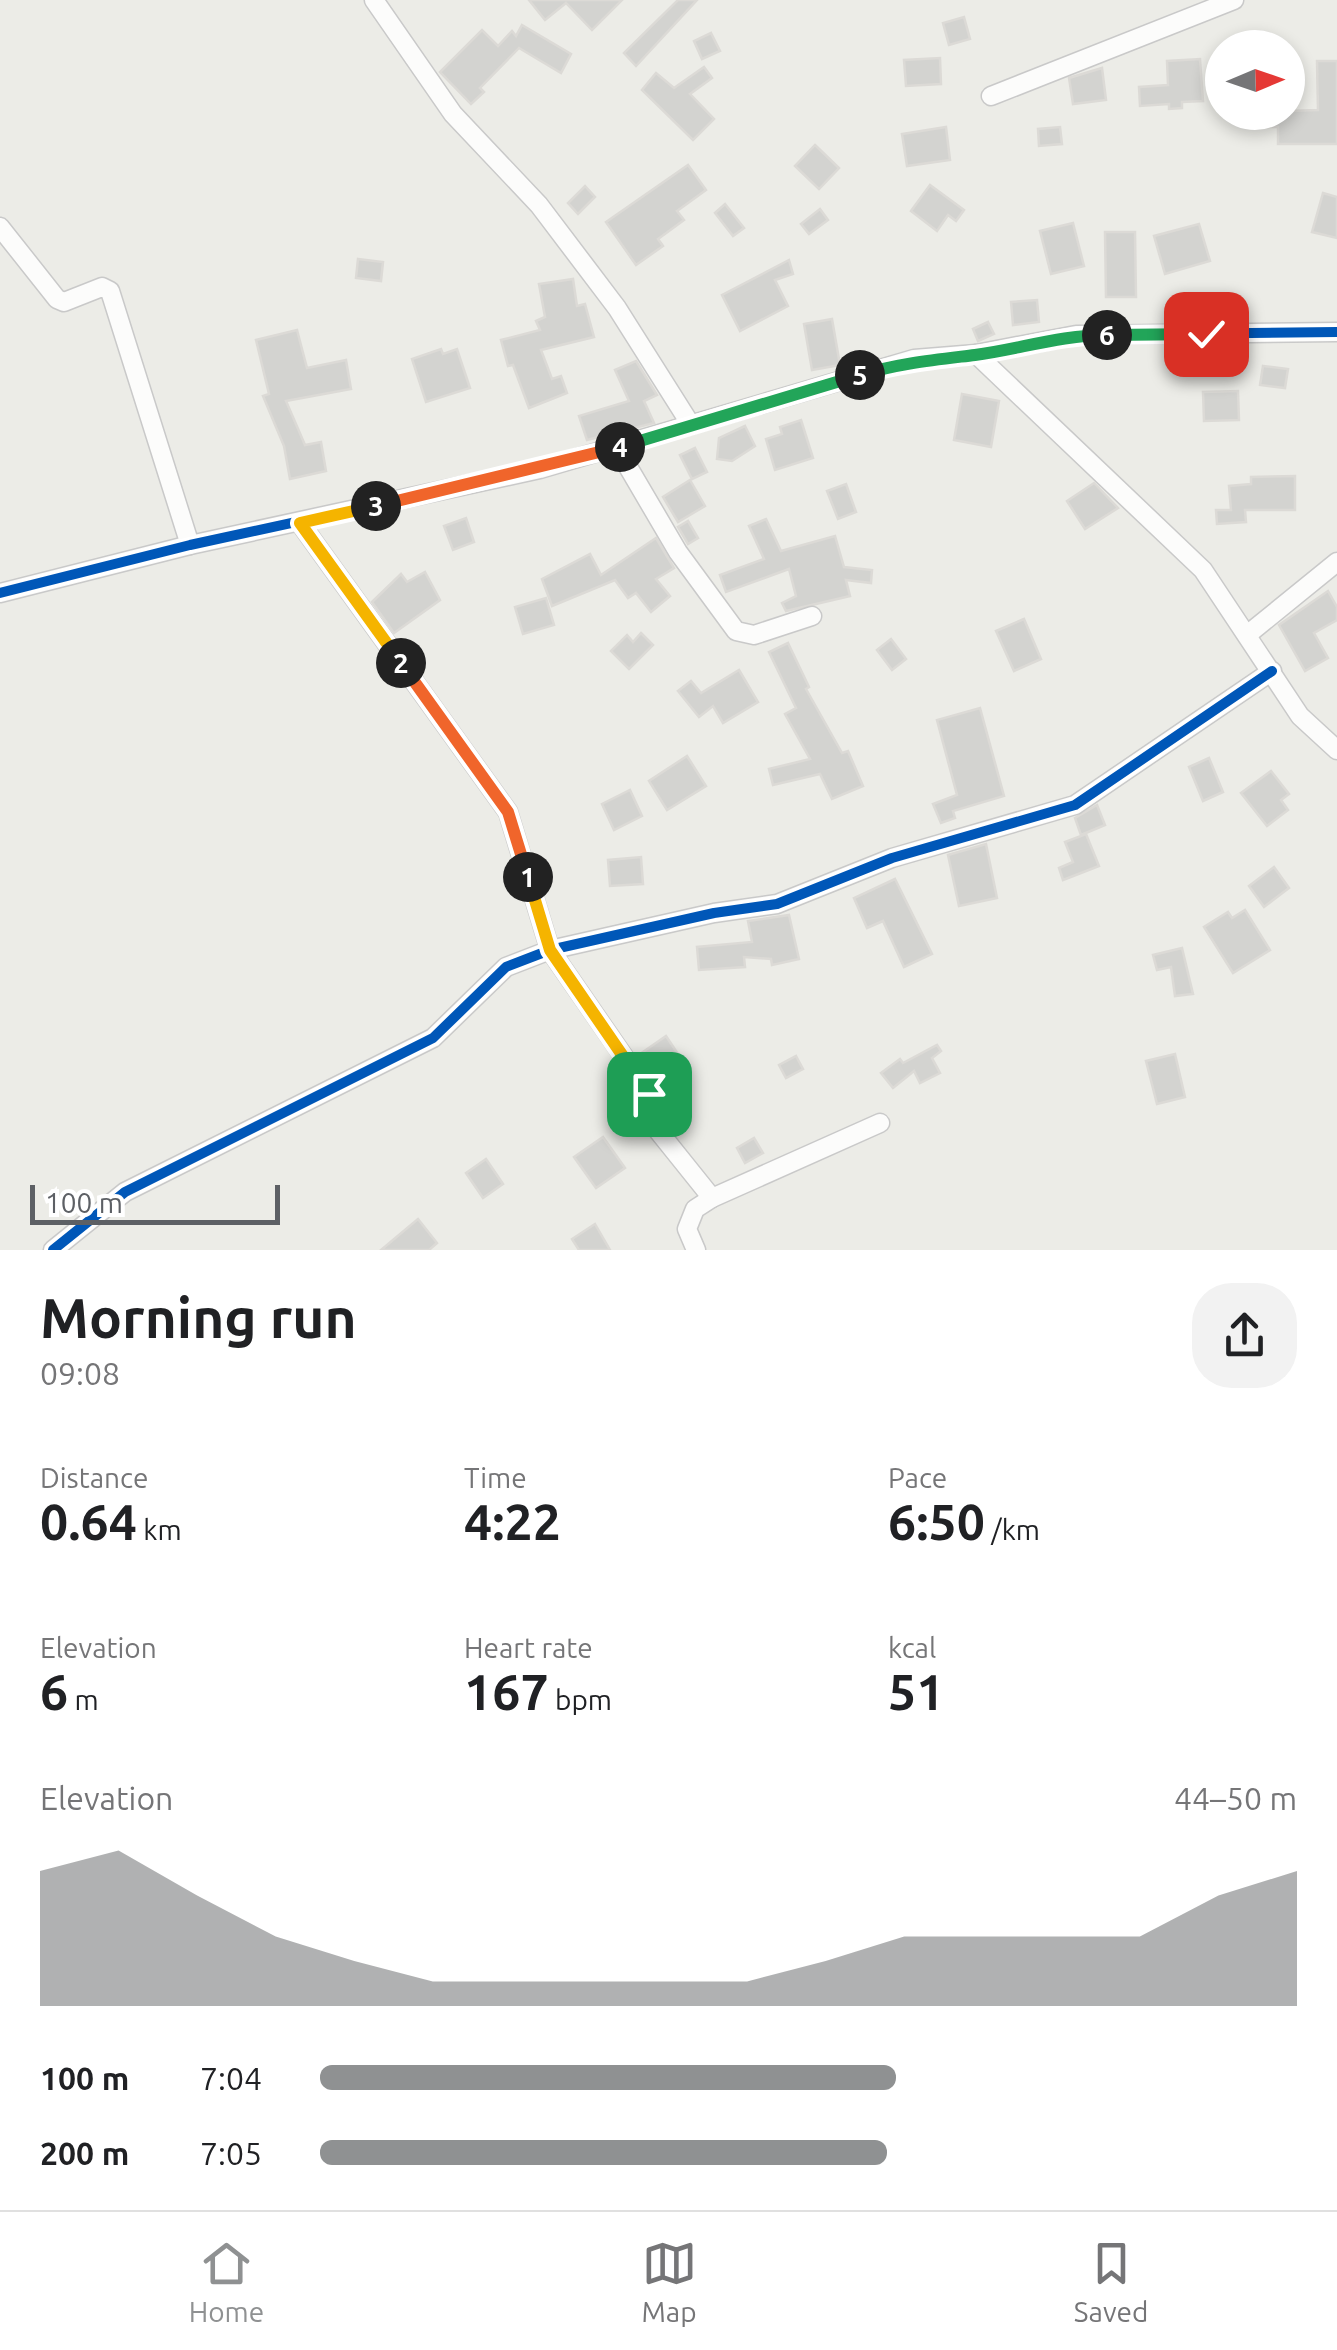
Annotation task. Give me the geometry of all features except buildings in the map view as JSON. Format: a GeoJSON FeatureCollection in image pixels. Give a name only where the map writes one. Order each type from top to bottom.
{"type":"FeatureCollection","features":[{"type":"Feature","properties":{"kind":"street"},"geometry":{"type":"LineString","coordinates":[[374,0],[453,114],[539,205],[617,308],[692,424]]}},
{"type":"Feature","properties":{"kind":"street"},"geometry":{"type":"LineString","coordinates":[[991,96],[1234,0]]}},
{"type":"Feature","properties":{"kind":"street"},"geometry":{"type":"LineString","coordinates":[[0,228],[56,299],[64,302],[102,287],[110,290],[190,545]]}},
{"type":"Feature","properties":{"kind":"street"},"geometry":{"type":"LineString","coordinates":[[0,593],[190,545],[617,448],[914,359],[976,354],[1076,335],[1337,332]]}},
{"type":"Feature","properties":{"kind":"street"},"geometry":{"type":"LineString","coordinates":[[976,354],[1203,570],[1300,716],[1337,750]]}},
{"type":"Feature","properties":{"kind":"street"},"geometry":{"type":"LineString","coordinates":[[617,448],[678,552],[736,631],[754,635],[812,616]]}},
{"type":"Feature","properties":{"kind":"street"},"geometry":{"type":"LineString","coordinates":[[300,523],[508,812],[550,950],[649,1094],[651,1122],[712,1198]]}},
{"type":"Feature","properties":{"kind":"street"},"geometry":{"type":"LineString","coordinates":[[1247,635],[1337,562]]}},
{"type":"Feature","properties":{"kind":"street"},"geometry":{"type":"LineString","coordinates":[[53,1250],[125,1192],[433,1038],[506,966],[550,950],[714,913],[777,904],[892,858],[1075,805],[1272,671]]}},
{"type":"Feature","properties":{"kind":"street"},"geometry":{"type":"LineString","coordinates":[[696,1250],[687,1229],[695,1209],[880,1122]]}},
{"type":"Feature","properties":{"kind":"cycle path"},"geometry":{"type":"LineString","coordinates":[[0,593],[190,545],[540,469],[914,359],[976,354],[1076,335],[1337,332]]}},
{"type":"Feature","properties":{"kind":"cycle path"},"geometry":{"type":"LineString","coordinates":[[53,1250],[125,1192],[433,1038],[506,967],[550,950],[714,913],[777,904],[892,858],[1075,805],[1272,671]]}},
{"type":"Feature","properties":{"kind":"route"},"geometry":{"type":"LineString","coordinates":[[649,1094],[550,950],[508,812],[300,523],[540,469],[914,359],[976,354],[1076,335],[1206,334]]}}]}
